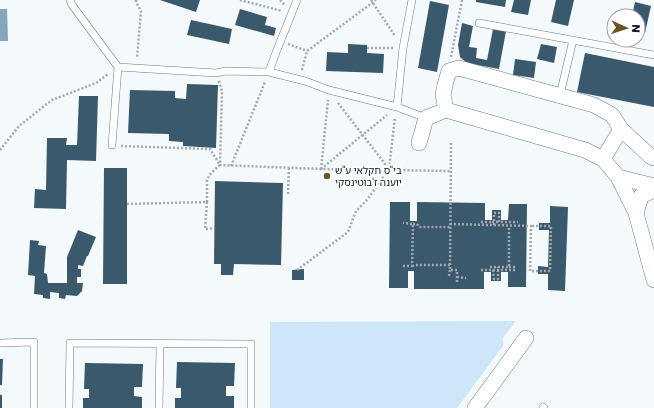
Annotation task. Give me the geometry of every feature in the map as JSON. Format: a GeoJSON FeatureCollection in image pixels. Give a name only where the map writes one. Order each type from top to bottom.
{"type":"FeatureCollection","features":[{"type":"Feature","properties":{"kind":"street"},"geometry":{"type":"LineString","coordinates":[[446,110],[443,95],[449,71],[459,68],[594,105],[612,115],[620,129],[654,158]]}},
{"type":"Feature","properties":{"kind":"street"},"geometry":{"type":"LineString","coordinates":[[419,143],[426,118],[446,110],[585,150],[603,159],[618,177],[636,214],[654,280]]}},
{"type":"Feature","properties":{"kind":"street"},"geometry":{"type":"LineString","coordinates":[[603,159],[620,129]]}},
{"type":"Feature","properties":{"kind":"street"},"geometry":{"type":"LineString","coordinates":[[618,177],[654,186]]}},
{"type":"Feature","properties":{"kind":"street"},"geometry":{"type":"LineString","coordinates":[[636,214],[641,196],[654,190]]}},
{"type":"Feature","properties":{"kind":"street"},"geometry":{"type":"LineString","coordinates":[[475,408],[526,338]]}},
{"type":"Feature","properties":{"kind":"lane"},"geometry":{"type":"LineString","coordinates":[[70,0],[72,5],[118,67],[112,146]]}},
{"type":"Feature","properties":{"kind":"lane"},"geometry":{"type":"LineString","coordinates":[[269,72],[297,0]]}},
{"type":"Feature","properties":{"kind":"lane"},"geometry":{"type":"LineString","coordinates":[[397,107],[403,48],[412,0]]}},
{"type":"Feature","properties":{"kind":"lane"},"geometry":{"type":"LineString","coordinates":[[479,23],[654,55]]}},
{"type":"Feature","properties":{"kind":"lane"},"geometry":{"type":"LineString","coordinates":[[560,96],[573,40]]}},
{"type":"Feature","properties":{"kind":"lane"},"geometry":{"type":"LineString","coordinates":[[118,67],[216,73],[226,71],[269,72],[300,79],[329,90],[397,107],[426,118]]}},
{"type":"Feature","properties":{"kind":"lane"},"geometry":{"type":"LineString","coordinates":[[0,342],[34,342],[34,408]]}},
{"type":"Feature","properties":{"kind":"lane"},"geometry":{"type":"LineString","coordinates":[[69,408],[70,343],[250,344],[251,408]]}},
{"type":"Feature","properties":{"kind":"lane"},"geometry":{"type":"LineString","coordinates":[[159,408],[160,344]]}},
{"type":"Feature","properties":{"kind":"path"},"geometry":{"type":"LineString","coordinates":[[136,0],[141,11],[137,68]]}},
{"type":"Feature","properties":{"kind":"path"},"geometry":{"type":"LineString","coordinates":[[240,0],[292,13]]}},
{"type":"Feature","properties":{"kind":"path"},"geometry":{"type":"LineString","coordinates":[[449,71],[462,0]]}},
{"type":"Feature","properties":{"kind":"path"},"geometry":{"type":"LineString","coordinates":[[300,79],[306,51],[373,1],[403,48]]}},
{"type":"Feature","properties":{"kind":"path"},"geometry":{"type":"LineString","coordinates":[[298,48],[306,51]]}},
{"type":"Feature","properties":{"kind":"path"},"geometry":{"type":"LineString","coordinates":[[367,48],[403,48]]}},
{"type":"Feature","properties":{"kind":"path"},"geometry":{"type":"LineString","coordinates":[[0,150],[19,126],[52,100],[96,83],[118,67]]}},
{"type":"Feature","properties":{"kind":"path"},"geometry":{"type":"LineString","coordinates":[[231,166],[269,72]]}},
{"type":"Feature","properties":{"kind":"path"},"geometry":{"type":"LineString","coordinates":[[329,90],[389,169]]}},
{"type":"Feature","properties":{"kind":"path"},"geometry":{"type":"LineString","coordinates":[[321,169],[329,90]]}},
{"type":"Feature","properties":{"kind":"path"},"geometry":{"type":"LineString","coordinates":[[220,165],[222,91]]}},
{"type":"Feature","properties":{"kind":"path"},"geometry":{"type":"LineString","coordinates":[[321,169],[397,107]]}},
{"type":"Feature","properties":{"kind":"path"},"geometry":{"type":"LineString","coordinates":[[297,270],[348,232],[356,211],[367,200],[389,169],[397,107]]}},
{"type":"Feature","properties":{"kind":"path"},"geometry":{"type":"LineString","coordinates":[[449,276],[451,143]]}},
{"type":"Feature","properties":{"kind":"path"},"geometry":{"type":"LineString","coordinates":[[112,146],[210,149],[220,165]]}},
{"type":"Feature","properties":{"kind":"path"},"geometry":{"type":"LineString","coordinates":[[214,228],[205,229],[207,180],[211,172],[220,165],[321,169],[451,171]]}},
{"type":"Feature","properties":{"kind":"path"},"geometry":{"type":"LineString","coordinates":[[288,194],[289,168]]}},
{"type":"Feature","properties":{"kind":"path"},"geometry":{"type":"LineString","coordinates":[[127,204],[207,202]]}},
{"type":"Feature","properties":{"kind":"path"},"geometry":{"type":"LineString","coordinates":[[493,224],[494,213],[499,213],[499,222]]}},
{"type":"Feature","properties":{"kind":"path"},"geometry":{"type":"LineString","coordinates":[[481,222],[509,226],[531,226],[551,226],[550,271],[530,271],[531,226]]}},
{"type":"Feature","properties":{"kind":"path"},"geometry":{"type":"LineString","coordinates":[[403,223],[417,224],[419,227],[518,222]]}},
{"type":"Feature","properties":{"kind":"path"},"geometry":{"type":"LineString","coordinates":[[412,266],[413,224]]}},
{"type":"Feature","properties":{"kind":"path"},"geometry":{"type":"LineString","coordinates":[[509,226],[509,267]]}},
{"type":"Feature","properties":{"kind":"path"},"geometry":{"type":"LineString","coordinates":[[402,266],[450,265]]}},
{"type":"Feature","properties":{"kind":"path"},"geometry":{"type":"LineString","coordinates":[[481,270],[517,268],[490,267]]}},
{"type":"Feature","properties":{"kind":"path"},"geometry":{"type":"LineString","coordinates":[[494,270],[494,279],[498,279],[498,267]]}},
{"type":"Feature","properties":{"kind":"path"},"geometry":{"type":"LineString","coordinates":[[450,270],[457,270],[457,282]]}},
{"type":"Feature","properties":{"kind":"path"},"geometry":{"type":"LineString","coordinates":[[457,277],[466,278]]}},
{"type":"Feature","properties":{"kind":"shaded area"},"geometry":{"type":"Polygon","coordinates":[[[0,9],[7,9],[8,41],[0,41],[0,9]]]}},
{"type":"Feature","properties":{"kind":"shaded area"},"geometry":{"type":"Polygon","coordinates":[[[516,321],[503,338],[503,346],[457,408],[270,408],[270,322],[516,321]]]}},
{"type":"Feature","properties":{"kind":"building"},"geometry":{"type":"Polygon","coordinates":[[[160,0],[200,0],[196,12],[160,0]]]}},
{"type":"Feature","properties":{"kind":"building"},"geometry":{"type":"Polygon","coordinates":[[[476,0],[506,0],[505,7],[476,2],[476,0]]]}},
{"type":"Feature","properties":{"kind":"building"},"geometry":{"type":"Polygon","coordinates":[[[514,0],[531,0],[528,15],[511,12],[514,0]]]}},
{"type":"Feature","properties":{"kind":"building"},"geometry":{"type":"Polygon","coordinates":[[[556,0],[574,0],[568,26],[551,22],[556,0]]]}},
{"type":"Feature","properties":{"kind":"building"},"geometry":{"type":"Polygon","coordinates":[[[430,1],[449,5],[437,72],[418,68],[430,1]]]}},
{"type":"Feature","properties":{"kind":"building"},"geometry":{"type":"Polygon","coordinates":[[[635,2],[651,6],[646,28],[646,8],[634,8],[635,2]]]}},
{"type":"Feature","properties":{"kind":"building"},"geometry":{"type":"Polygon","coordinates":[[[240,9],[267,17],[265,25],[276,28],[274,36],[235,25],[240,9]]]}},
{"type":"Feature","properties":{"kind":"building"},"geometry":{"type":"Polygon","coordinates":[[[191,20],[232,29],[229,44],[187,35],[191,20]]]}},
{"type":"Feature","properties":{"kind":"building"},"geometry":{"type":"Polygon","coordinates":[[[462,23],[473,26],[469,47],[477,48],[476,58],[487,60],[493,29],[506,31],[499,69],[467,63],[460,57],[458,45],[462,23]]]}},
{"type":"Feature","properties":{"kind":"building"},"geometry":{"type":"Polygon","coordinates":[[[348,44],[367,45],[367,53],[384,54],[383,73],[326,71],[327,52],[348,53],[348,44]]]}},
{"type":"Feature","properties":{"kind":"building"},"geometry":{"type":"Polygon","coordinates":[[[541,44],[557,47],[554,63],[537,59],[541,44]]]}},
{"type":"Feature","properties":{"kind":"building"},"geometry":{"type":"Polygon","coordinates":[[[585,53],[654,67],[654,107],[577,92],[585,53]]]}},
{"type":"Feature","properties":{"kind":"building"},"geometry":{"type":"Polygon","coordinates":[[[515,59],[536,62],[534,78],[513,75],[515,59]]]}},
{"type":"Feature","properties":{"kind":"building"},"geometry":{"type":"Polygon","coordinates":[[[187,84],[218,85],[216,148],[183,146],[183,142],[169,141],[169,134],[128,133],[130,90],[175,91],[175,98],[186,99],[187,84]]]}},
{"type":"Feature","properties":{"kind":"building"},"geometry":{"type":"Polygon","coordinates":[[[79,96],[98,96],[96,161],[67,160],[66,209],[34,208],[35,189],[46,190],[47,138],[67,138],[66,145],[77,145],[79,96]]]}},
{"type":"Feature","properties":{"kind":"building"},"geometry":{"type":"Polygon","coordinates":[[[104,168],[127,168],[127,284],[103,284],[104,168]]]}},
{"type":"Feature","properties":{"kind":"building"},"geometry":{"type":"Polygon","coordinates":[[[215,181],[283,183],[281,265],[234,264],[233,275],[221,275],[221,264],[214,264],[215,181]]]}},
{"type":"Feature","properties":{"kind":"building"},"geometry":{"type":"Polygon","coordinates":[[[390,202],[410,202],[410,221],[417,221],[417,202],[485,203],[485,220],[492,220],[492,210],[501,210],[501,220],[508,220],[509,204],[527,204],[526,287],[508,287],[508,272],[501,272],[501,281],[491,281],[491,272],[484,272],[484,289],[414,289],[414,271],[408,271],[408,288],[389,288],[390,202]]]}},
{"type":"Feature","properties":{"kind":"building"},"geometry":{"type":"Polygon","coordinates":[[[550,206],[568,207],[565,291],[548,290],[548,274],[538,274],[538,266],[548,267],[549,230],[539,230],[539,223],[550,223],[550,206]]]}},
{"type":"Feature","properties":{"kind":"building"},"geometry":{"type":"Polygon","coordinates":[[[78,230],[96,237],[83,266],[78,265],[78,269],[81,269],[81,277],[77,277],[77,283],[83,283],[82,291],[77,296],[66,295],[65,299],[59,298],[59,293],[50,292],[50,299],[43,298],[43,295],[34,294],[35,276],[28,275],[30,240],[39,241],[38,245],[46,246],[44,273],[47,274],[48,283],[67,283],[67,257],[78,230]]]}},
{"type":"Feature","properties":{"kind":"building"},"geometry":{"type":"Polygon","coordinates":[[[304,269],[304,280],[292,280],[292,270],[304,269]]]}},
{"type":"Feature","properties":{"kind":"building"},"geometry":{"type":"Polygon","coordinates":[[[0,359],[3,359],[2,385],[0,385],[0,359]]]}},
{"type":"Feature","properties":{"kind":"building"},"geometry":{"type":"Polygon","coordinates":[[[177,362],[235,363],[234,386],[226,386],[226,396],[234,396],[234,408],[175,408],[175,398],[181,398],[181,388],[176,388],[177,362]]]}},
{"type":"Feature","properties":{"kind":"building"},"geometry":{"type":"Polygon","coordinates":[[[85,363],[143,364],[142,387],[134,387],[134,396],[142,397],[142,408],[83,408],[83,398],[89,398],[89,389],[84,389],[85,363]]]}},
{"type":"Feature","properties":{"kind":"building"},"geometry":{"type":"Polygon","coordinates":[[[0,395],[2,395],[2,408],[0,408],[0,395]]]}},
{"type":"Feature","properties":{"kind":"place","name":"בי\"ס חקלאי ע\"ש יוענה ז'בוטינסקי"},"geometry":{"type":"Point","coordinates":[327,176]}}]}
